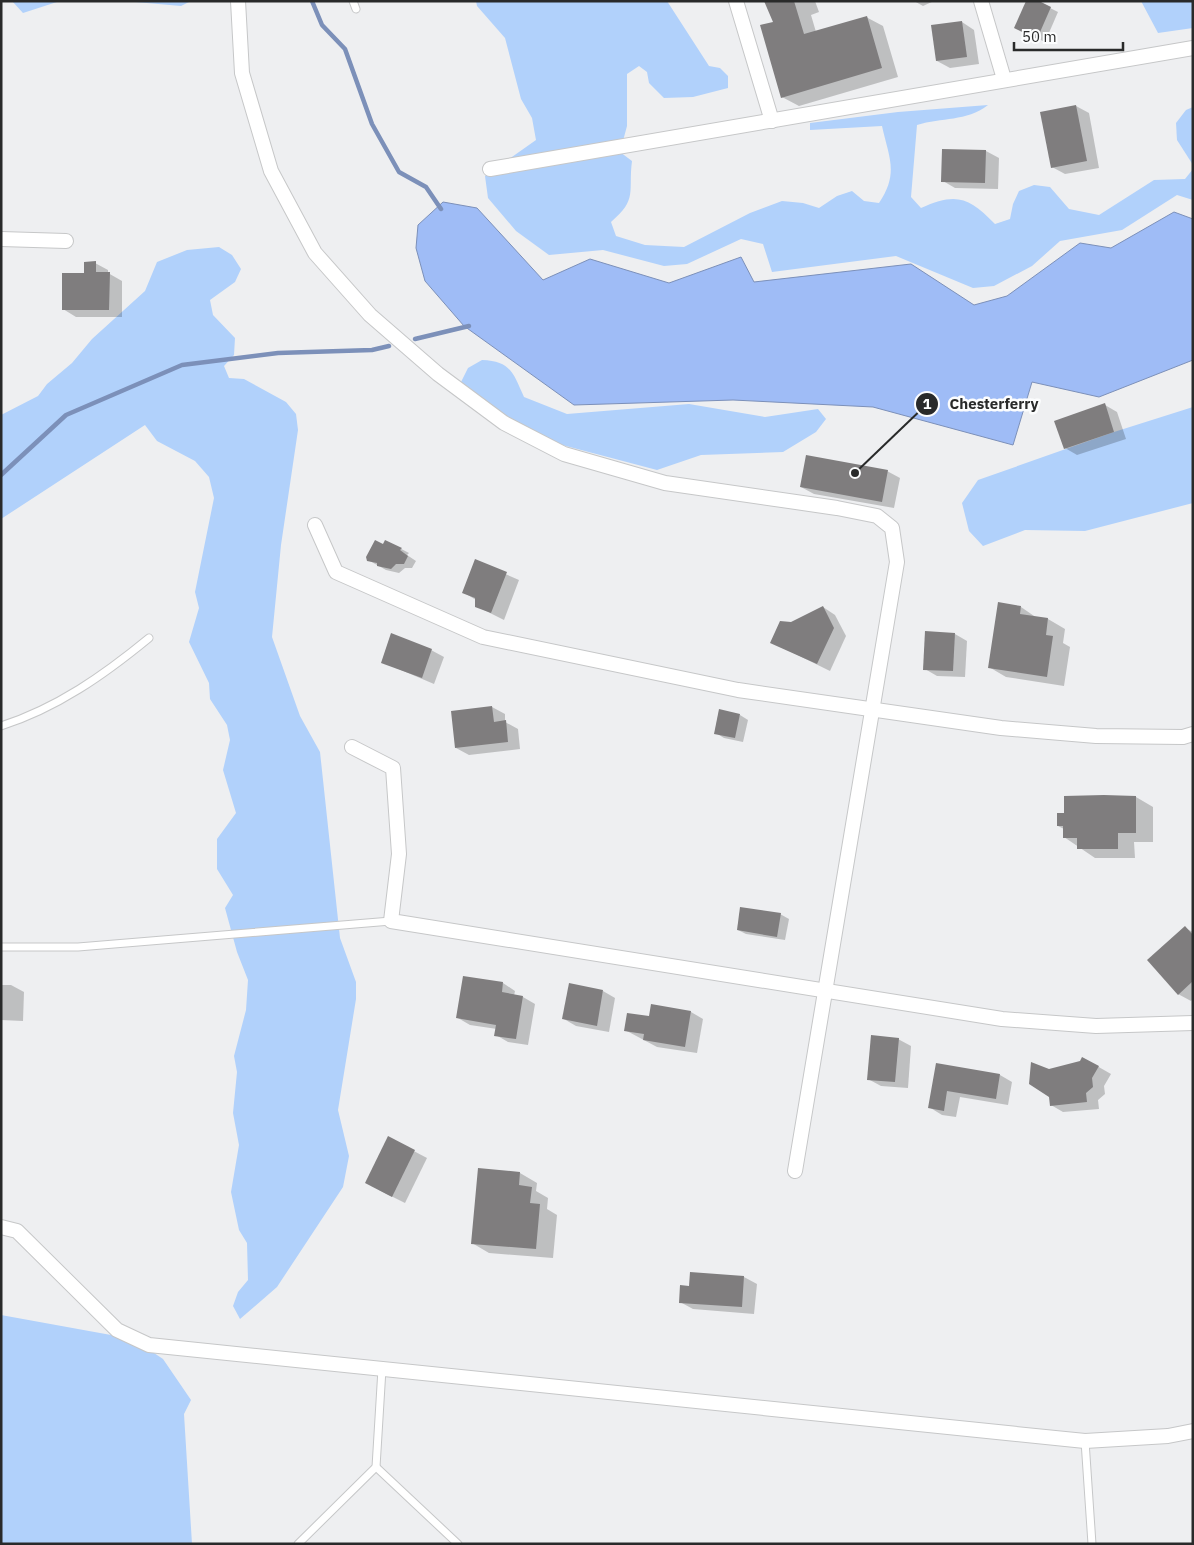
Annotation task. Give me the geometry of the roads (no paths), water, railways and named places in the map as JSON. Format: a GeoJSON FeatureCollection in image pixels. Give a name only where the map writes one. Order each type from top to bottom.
{"type":"FeatureCollection","features":[{"type":"Feature","properties":{"kind":"street"},"geometry":{"type":"LineString","coordinates":[[238,1],[242,73],[271,171],[315,253],[370,315],[438,374],[504,423],[564,454],[665,484],[837,508],[877,516],[892,528],[897,562],[795,1171]]}},
{"type":"Feature","properties":{"kind":"street"},"geometry":{"type":"LineString","coordinates":[[736,1],[772,121]]}},
{"type":"Feature","properties":{"kind":"street"},"geometry":{"type":"LineString","coordinates":[[981,1],[1004,79]]}},
{"type":"Feature","properties":{"kind":"street"},"geometry":{"type":"LineString","coordinates":[[490,169],[1004,79],[1193,48]]}},
{"type":"Feature","properties":{"kind":"street"},"geometry":{"type":"LineString","coordinates":[[1,239],[66,241]]}},
{"type":"Feature","properties":{"kind":"street"},"geometry":{"type":"LineString","coordinates":[[315,525],[336,572],[483,637],[738,690],[1001,728],[1096,736],[1183,737],[1193,734]]}},
{"type":"Feature","properties":{"kind":"street"},"geometry":{"type":"LineString","coordinates":[[352,748],[393,768],[399,854],[391,922],[825,992],[1002,1018],[1096,1026],[1193,1023]]}},
{"type":"Feature","properties":{"kind":"street"},"geometry":{"type":"LineString","coordinates":[[1,1227],[17,1231],[117,1330],[149,1345],[1085,1441],[1168,1436],[1193,1430]]}},
{"type":"Feature","properties":{"kind":"lane"},"geometry":{"type":"LineString","coordinates":[[1,726],[33,716],[103,675],[149,638]]}},
{"type":"Feature","properties":{"kind":"lane"},"geometry":{"type":"LineString","coordinates":[[1,947],[78,947],[391,922]]}},
{"type":"Feature","properties":{"kind":"lane"},"geometry":{"type":"LineString","coordinates":[[298,1544],[376,1466],[382,1369]]}},
{"type":"Feature","properties":{"kind":"lane"},"geometry":{"type":"LineString","coordinates":[[1085,1441],[1092,1544]]}},
{"type":"Feature","properties":{"kind":"lane"},"geometry":{"type":"LineString","coordinates":[[376,1466],[458,1544]]}},
{"type":"Feature","properties":{"kind":"waterway"},"geometry":{"type":"LineString","coordinates":[[312,1],[322,25],[345,49],[372,124],[399,172],[426,187],[441,209]]}},
{"type":"Feature","properties":{"kind":"waterway"},"geometry":{"type":"LineString","coordinates":[[415,339],[469,326]]}},
{"type":"Feature","properties":{"kind":"waterway"},"geometry":{"type":"LineString","coordinates":[[1,475],[66,415],[182,365],[278,353],[372,350],[389,346]]}},
{"type":"Feature","properties":{"kind":"place","name":"Chesterferry"},"geometry":{"type":"Point","coordinates":[855,473]}}]}
